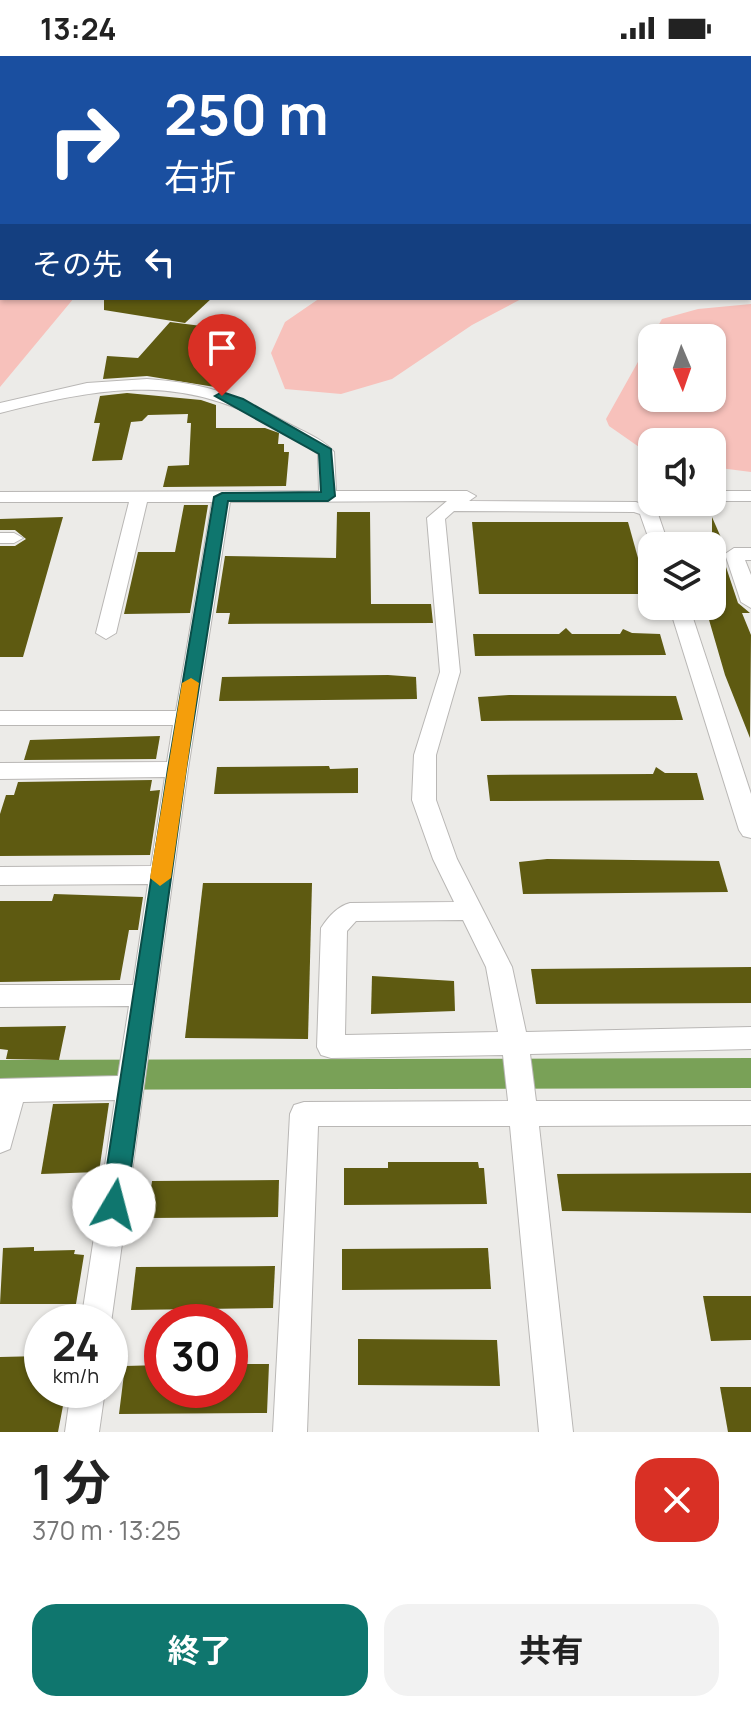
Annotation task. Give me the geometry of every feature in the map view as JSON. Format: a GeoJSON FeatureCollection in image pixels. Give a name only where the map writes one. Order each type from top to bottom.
{"type":"FeatureCollection","features":[{"type":"Feature","properties":{"kind":"street"},"geometry":{"type":"LineString","coordinates":[[0,408],[48,394],[138,384],[158,383],[222,396],[239,401],[326,452],[328,496]]}},
{"type":"Feature","properties":{"kind":"street"},"geometry":{"type":"LineString","coordinates":[[0,497],[638,496]]}},
{"type":"Feature","properties":{"kind":"street"},"geometry":{"type":"LineString","coordinates":[[726,496],[751,496]]}},
{"type":"Feature","properties":{"kind":"street"},"geometry":{"type":"LineString","coordinates":[[106,633],[139,497]]}},
{"type":"Feature","properties":{"kind":"street"},"geometry":{"type":"LineString","coordinates":[[100,1304],[177,769],[222,497]]}},
{"type":"Feature","properties":{"kind":"street"},"geometry":{"type":"LineString","coordinates":[[556,1432],[519,1077],[499,967],[432,829],[424,800],[425,755],[450,672],[436,518],[449,506],[636,507],[648,511],[655,532]]}},
{"type":"Feature","properties":{"kind":"street"},"geometry":{"type":"LineString","coordinates":[[751,554],[734,554],[751,602]]}},
{"type":"Feature","properties":{"kind":"street"},"geometry":{"type":"LineString","coordinates":[[684,620],[751,830]]}},
{"type":"Feature","properties":{"kind":"street"},"geometry":{"type":"LineString","coordinates":[[0,718],[185,718]]}},
{"type":"Feature","properties":{"kind":"street"},"geometry":{"type":"LineString","coordinates":[[0,771],[177,769]]}},
{"type":"Feature","properties":{"kind":"street"},"geometry":{"type":"LineString","coordinates":[[0,876],[161,875]]}},
{"type":"Feature","properties":{"kind":"street"},"geometry":{"type":"LineString","coordinates":[[470,911],[350,912],[334,928],[331,1047],[751,1113]]}},
{"type":"Feature","properties":{"kind":"street"},"geometry":{"type":"LineString","coordinates":[[0,996],[143,995]]}},
{"type":"Feature","properties":{"kind":"street"},"geometry":{"type":"LineString","coordinates":[[290,1432],[304,1114],[751,1038]]}},
{"type":"Feature","properties":{"kind":"street"},"geometry":{"type":"LineString","coordinates":[[0,1140],[6,1091],[133,1073]]}},
{"type":"Feature","properties":{"kind":"street"},"geometry":{"type":"LineString","coordinates":[[82,1432],[85,1408]]}},
{"type":"Feature","properties":{"kind":"shaded area"},"geometry":{"type":"Polygon","coordinates":[[[0,300],[72,300],[0,387],[0,300]]]}},
{"type":"Feature","properties":{"kind":"shaded area"},"geometry":{"type":"Polygon","coordinates":[[[317,300],[519,300],[472,325],[392,379],[341,394],[285,389],[271,353],[285,322],[317,300]]]}},
{"type":"Feature","properties":{"kind":"shaded area"},"geometry":{"type":"Polygon","coordinates":[[[751,304],[751,472],[726,469],[726,428],[638,428],[638,446],[609,426],[606,419],[638,362],[638,412],[726,412],[726,324],[659,324],[662,319],[698,309],[751,304]]]}},
{"type":"Feature","properties":{"kind":"building"},"geometry":{"type":"Polygon","coordinates":[[[104,300],[210,300],[185,323],[104,310],[104,300]]]}},
{"type":"Feature","properties":{"kind":"building"},"geometry":{"type":"Polygon","coordinates":[[[170,322],[249,332],[215,370],[215,387],[147,376],[103,379],[107,356],[138,358],[170,322]]]}},
{"type":"Feature","properties":{"kind":"building"},"geometry":{"type":"Polygon","coordinates":[[[127,393],[201,400],[216,405],[216,428],[265,428],[279,433],[278,444],[284,444],[284,452],[289,452],[286,486],[163,487],[168,466],[189,465],[191,423],[187,423],[188,414],[148,415],[142,421],[131,422],[122,460],[92,461],[100,423],[94,423],[100,396],[127,393]]]}},
{"type":"Feature","properties":{"kind":"building"},"geometry":{"type":"Polygon","coordinates":[[[184,505],[208,505],[190,613],[124,614],[138,552],[175,552],[184,505]]]}},
{"type":"Feature","properties":{"kind":"building"},"geometry":{"type":"Polygon","coordinates":[[[337,512],[370,512],[371,604],[431,604],[433,623],[228,624],[230,613],[216,613],[225,556],[336,558],[337,512]]]}},
{"type":"Feature","properties":{"kind":"building"},"geometry":{"type":"Polygon","coordinates":[[[63,517],[23,657],[0,657],[0,546],[15,546],[26,539],[15,530],[0,530],[0,519],[63,517]]]}},
{"type":"Feature","properties":{"kind":"building"},"geometry":{"type":"Polygon","coordinates":[[[712,517],[719,532],[712,532],[712,517]]]}},
{"type":"Feature","properties":{"kind":"building"},"geometry":{"type":"Polygon","coordinates":[[[472,522],[628,522],[638,558],[638,594],[479,594],[472,522]]]}},
{"type":"Feature","properties":{"kind":"building"},"geometry":{"type":"Polygon","coordinates":[[[726,567],[738,603],[750,613],[742,613],[751,635],[750,738],[725,675],[709,620],[726,620],[726,567]]]}},
{"type":"Feature","properties":{"kind":"building"},"geometry":{"type":"Polygon","coordinates":[[[566,628],[572,634],[620,634],[623,629],[632,633],[660,634],[666,655],[475,656],[473,634],[559,634],[566,628]]]}},
{"type":"Feature","properties":{"kind":"building"},"geometry":{"type":"Polygon","coordinates":[[[222,677],[416,677],[417,699],[219,701],[222,677]]]}},
{"type":"Feature","properties":{"kind":"building"},"geometry":{"type":"Polygon","coordinates":[[[676,696],[683,720],[481,721],[478,697],[676,696]]]}},
{"type":"Feature","properties":{"kind":"building"},"geometry":{"type":"Polygon","coordinates":[[[160,736],[156,759],[24,760],[30,740],[160,736]]]}},
{"type":"Feature","properties":{"kind":"building"},"geometry":{"type":"Polygon","coordinates":[[[329,766],[330,769],[358,768],[358,793],[214,794],[217,767],[329,766]]]}},
{"type":"Feature","properties":{"kind":"building"},"geometry":{"type":"Polygon","coordinates":[[[656,767],[665,773],[697,773],[704,800],[490,801],[487,775],[653,774],[656,767]]]}},
{"type":"Feature","properties":{"kind":"building"},"geometry":{"type":"Polygon","coordinates":[[[152,780],[150,791],[160,790],[150,855],[0,856],[0,814],[6,795],[14,795],[18,782],[152,780]]]}},
{"type":"Feature","properties":{"kind":"building"},"geometry":{"type":"Polygon","coordinates":[[[547,859],[719,861],[728,892],[523,894],[519,862],[547,859]]]}},
{"type":"Feature","properties":{"kind":"building"},"geometry":{"type":"Polygon","coordinates":[[[203,883],[312,883],[308,1039],[185,1038],[203,883]]]}},
{"type":"Feature","properties":{"kind":"building"},"geometry":{"type":"Polygon","coordinates":[[[54,894],[143,897],[138,930],[129,930],[120,980],[0,982],[0,901],[52,901],[54,894]]]}},
{"type":"Feature","properties":{"kind":"building"},"geometry":{"type":"Polygon","coordinates":[[[751,967],[751,1003],[536,1004],[531,969],[751,967]]]}},
{"type":"Feature","properties":{"kind":"building"},"geometry":{"type":"Polygon","coordinates":[[[372,976],[454,981],[455,1011],[371,1014],[372,976]]]}},
{"type":"Feature","properties":{"kind":"building"},"geometry":{"type":"Polygon","coordinates":[[[66,1026],[59,1060],[6,1059],[8,1050],[0,1049],[0,1027],[66,1026]]]}},
{"type":"Feature","properties":{"kind":"building"},"geometry":{"type":"Polygon","coordinates":[[[109,1103],[99,1172],[41,1174],[53,1104],[109,1103]]]}},
{"type":"Feature","properties":{"kind":"building"},"geometry":{"type":"Polygon","coordinates":[[[388,1162],[478,1162],[479,1168],[484,1168],[487,1204],[344,1205],[344,1168],[388,1168],[388,1162]]]}},
{"type":"Feature","properties":{"kind":"building"},"geometry":{"type":"Polygon","coordinates":[[[751,1173],[751,1213],[562,1211],[557,1174],[751,1173]]]}},
{"type":"Feature","properties":{"kind":"building"},"geometry":{"type":"Polygon","coordinates":[[[279,1180],[278,1217],[147,1218],[152,1181],[279,1180]]]}},
{"type":"Feature","properties":{"kind":"building"},"geometry":{"type":"Polygon","coordinates":[[[3,1248],[75,1250],[74,1254],[84,1255],[76,1304],[0,1304],[3,1248]]]}},
{"type":"Feature","properties":{"kind":"building"},"geometry":{"type":"Polygon","coordinates":[[[488,1248],[491,1289],[342,1290],[342,1249],[488,1248]]]}},
{"type":"Feature","properties":{"kind":"building"},"geometry":{"type":"Polygon","coordinates":[[[275,1266],[273,1308],[248,1308],[248,1304],[144,1304],[144,1310],[131,1310],[136,1267],[275,1266]]]}},
{"type":"Feature","properties":{"kind":"building"},"geometry":{"type":"Polygon","coordinates":[[[703,1296],[751,1296],[751,1340],[711,1341],[703,1296]]]}},
{"type":"Feature","properties":{"kind":"building"},"geometry":{"type":"Polygon","coordinates":[[[358,1339],[497,1340],[500,1386],[358,1385],[358,1339]]]}},
{"type":"Feature","properties":{"kind":"building"},"geometry":{"type":"Polygon","coordinates":[[[24,1356],[24,1408],[63,1408],[58,1432],[0,1432],[0,1357],[24,1356]]]}},
{"type":"Feature","properties":{"kind":"building"},"geometry":{"type":"Polygon","coordinates":[[[248,1364],[269,1364],[267,1413],[119,1414],[120,1408],[128,1408],[128,1366],[144,1365],[144,1408],[248,1408],[248,1364]]]}},
{"type":"Feature","properties":{"kind":"building"},"geometry":{"type":"Polygon","coordinates":[[[720,1387],[751,1387],[751,1432],[728,1432],[720,1387]]]}},
{"type":"Feature","properties":{"kind":"waterway"},"geometry":{"type":"LineString","coordinates":[[0,1075],[751,1073]]}},
{"type":"Feature","properties":{"kind":"slow traffic"},"geometry":{"type":"LineString","coordinates":[[160,878],[191,683]]}},
{"type":"Feature","properties":{"kind":"route"},"geometry":{"type":"LineString","coordinates":[[114,1205],[177,769],[222,497],[328,496],[326,452],[239,401],[222,396]]}}]}
